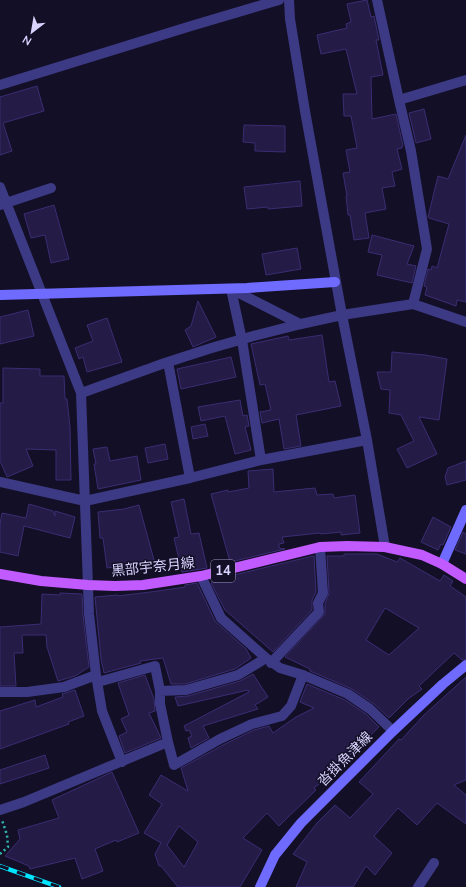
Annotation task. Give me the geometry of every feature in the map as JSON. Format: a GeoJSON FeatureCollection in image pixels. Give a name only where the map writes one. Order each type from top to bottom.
{"type":"FeatureCollection","features":[{"type":"Feature","properties":{"kind":"main road"},"geometry":{"type":"LineString","coordinates":[[0,295],[231,289],[335,282]]}},
{"type":"Feature","properties":{"kind":"main road"},"geometry":{"type":"LineString","coordinates":[[442,564],[466,510]]}},
{"type":"Feature","properties":{"kind":"main road","name":"黒部宇奈月線"},"geometry":{"type":"LineString","coordinates":[[0,574],[40,581],[88,585],[143,585],[201,576],[320,547],[347,546],[385,547],[422,555],[442,564],[466,579]]}},
{"type":"Feature","properties":{"kind":"main road","name":"沓掛魚津線"},"geometry":{"type":"LineString","coordinates":[[260,887],[276,855],[301,823],[393,731],[443,684],[466,665]]}},
{"type":"Feature","properties":{"kind":"street"},"geometry":{"type":"LineString","coordinates":[[0,85],[279,0]]}},
{"type":"Feature","properties":{"kind":"street"},"geometry":{"type":"LineString","coordinates":[[289,0],[292,26],[335,282],[367,440],[385,547]]}},
{"type":"Feature","properties":{"kind":"street"},"geometry":{"type":"LineString","coordinates":[[377,0],[411,151],[427,249],[413,304]]}},
{"type":"Feature","properties":{"kind":"street"},"geometry":{"type":"LineString","coordinates":[[399,100],[466,80]]}},
{"type":"Feature","properties":{"kind":"street"},"geometry":{"type":"LineString","coordinates":[[0,187],[3,204],[42,294],[81,393],[88,585],[97,678],[102,710],[122,762]]}},
{"type":"Feature","properties":{"kind":"street"},"geometry":{"type":"LineString","coordinates":[[3,204],[51,188]]}},
{"type":"Feature","properties":{"kind":"street"},"geometry":{"type":"LineString","coordinates":[[231,289],[300,324]]}},
{"type":"Feature","properties":{"kind":"street"},"geometry":{"type":"LineString","coordinates":[[231,289],[242,340],[261,460]]}},
{"type":"Feature","properties":{"kind":"street"},"geometry":{"type":"LineString","coordinates":[[81,393],[168,362],[242,340],[300,324],[342,316],[413,304],[466,322]]}},
{"type":"Feature","properties":{"kind":"street"},"geometry":{"type":"LineString","coordinates":[[168,362],[190,478]]}},
{"type":"Feature","properties":{"kind":"street"},"geometry":{"type":"LineString","coordinates":[[0,482],[85,501],[190,478],[261,460],[367,440]]}},
{"type":"Feature","properties":{"kind":"street"},"geometry":{"type":"LineString","coordinates":[[160,691],[186,690],[238,675],[269,660],[319,612],[318,603],[323,593],[320,547]]}},
{"type":"Feature","properties":{"kind":"street"},"geometry":{"type":"LineString","coordinates":[[201,576],[221,618],[269,660],[280,668],[348,694],[370,709],[393,731]]}},
{"type":"Feature","properties":{"kind":"street"},"geometry":{"type":"LineString","coordinates":[[0,692],[27,692],[64,687],[97,678],[155,666],[160,691],[160,704],[174,765],[220,739],[252,724],[282,716],[291,706],[303,676]]}},
{"type":"Feature","properties":{"kind":"street"},"geometry":{"type":"LineString","coordinates":[[0,810],[24,802],[168,742]]}},
{"type":"Feature","properties":{"kind":"street"},"geometry":{"type":"LineString","coordinates":[[418,887],[434,863]]}},
{"type":"Feature","properties":{"kind":"path"},"geometry":{"type":"LineString","coordinates":[[0,814],[7,835],[8,847],[0,854]]}},
{"type":"Feature","properties":{"kind":"building"},"geometry":{"type":"Polygon","coordinates":[[[367,0],[371,17],[374,16],[379,40],[376,40],[383,75],[371,77],[372,119],[396,114],[403,146],[402,148],[397,149],[402,169],[392,172],[395,186],[382,188],[386,209],[365,213],[369,238],[354,240],[350,215],[348,215],[347,196],[343,173],[350,172],[346,150],[357,148],[351,116],[344,116],[343,94],[357,94],[346,49],[321,54],[317,35],[347,28],[346,24],[351,22],[347,4],[367,0]]]}},
{"type":"Feature","properties":{"kind":"building"},"geometry":{"type":"Polygon","coordinates":[[[37,86],[44,111],[3,123],[12,151],[0,155],[0,97],[37,86]]]}},
{"type":"Feature","properties":{"kind":"building"},"geometry":{"type":"Polygon","coordinates":[[[424,109],[431,139],[416,143],[409,113],[424,109]]]}},
{"type":"Feature","properties":{"kind":"building"},"geometry":{"type":"Polygon","coordinates":[[[244,125],[285,126],[285,152],[255,151],[255,143],[243,142],[244,125]]]}},
{"type":"Feature","properties":{"kind":"building"},"geometry":{"type":"Polygon","coordinates":[[[466,135],[466,302],[457,300],[456,306],[425,295],[427,287],[424,286],[428,269],[431,270],[432,266],[437,268],[449,224],[428,217],[438,176],[448,179],[466,135]]]}},
{"type":"Feature","properties":{"kind":"building"},"geometry":{"type":"Polygon","coordinates":[[[300,181],[302,206],[247,209],[244,187],[300,181]]]}},
{"type":"Feature","properties":{"kind":"building"},"geometry":{"type":"Polygon","coordinates":[[[54,205],[69,259],[51,263],[45,235],[31,238],[24,214],[54,205]]]}},
{"type":"Feature","properties":{"kind":"building"},"geometry":{"type":"Polygon","coordinates":[[[372,235],[414,246],[407,264],[416,266],[412,283],[377,275],[382,255],[368,252],[372,235]]]}},
{"type":"Feature","properties":{"kind":"building"},"geometry":{"type":"Polygon","coordinates":[[[297,248],[301,269],[266,275],[262,254],[297,248]]]}},
{"type":"Feature","properties":{"kind":"building"},"geometry":{"type":"Polygon","coordinates":[[[198,301],[216,337],[193,347],[185,330],[191,326],[198,301]]]}},
{"type":"Feature","properties":{"kind":"building"},"geometry":{"type":"Polygon","coordinates":[[[28,310],[34,336],[0,344],[0,317],[28,310]]]}},
{"type":"Feature","properties":{"kind":"building"},"geometry":{"type":"Polygon","coordinates":[[[107,318],[122,362],[87,372],[83,357],[79,359],[75,348],[93,341],[87,325],[107,318]]]}},
{"type":"Feature","properties":{"kind":"building"},"geometry":{"type":"Polygon","coordinates":[[[322,335],[329,382],[335,381],[341,406],[296,415],[301,446],[284,449],[279,419],[262,423],[260,412],[271,410],[265,384],[260,385],[251,344],[288,336],[289,340],[322,335]]]}},
{"type":"Feature","properties":{"kind":"building"},"geometry":{"type":"Polygon","coordinates":[[[392,352],[447,359],[439,420],[419,417],[437,454],[407,468],[397,449],[414,441],[401,415],[389,413],[390,390],[381,389],[377,372],[391,372],[392,352]]]}},
{"type":"Feature","properties":{"kind":"building"},"geometry":{"type":"Polygon","coordinates":[[[231,357],[236,377],[181,389],[177,369],[231,357]]]}},
{"type":"Feature","properties":{"kind":"building"},"geometry":{"type":"Polygon","coordinates":[[[3,368],[40,369],[40,376],[64,376],[65,399],[67,399],[70,427],[71,480],[56,480],[56,450],[26,449],[33,466],[7,477],[0,461],[0,403],[3,403],[3,368]]]}},
{"type":"Feature","properties":{"kind":"building"},"geometry":{"type":"Polygon","coordinates":[[[240,400],[243,416],[247,415],[249,426],[245,427],[251,450],[235,454],[225,416],[201,421],[198,407],[240,400]]]}},
{"type":"Feature","properties":{"kind":"building"},"geometry":{"type":"Polygon","coordinates":[[[205,424],[208,436],[193,439],[191,427],[205,424]]]}},
{"type":"Feature","properties":{"kind":"building"},"geometry":{"type":"Polygon","coordinates":[[[165,444],[168,459],[148,463],[145,448],[165,444]]]}},
{"type":"Feature","properties":{"kind":"building"},"geometry":{"type":"Polygon","coordinates":[[[107,447],[110,461],[137,456],[141,480],[98,489],[93,449],[107,447]]]}},
{"type":"Feature","properties":{"kind":"building"},"geometry":{"type":"Polygon","coordinates":[[[466,461],[466,480],[447,485],[445,477],[448,468],[466,461]]]}},
{"type":"Feature","properties":{"kind":"building"},"geometry":{"type":"Polygon","coordinates":[[[273,469],[274,492],[315,488],[317,495],[333,494],[334,498],[355,495],[360,533],[341,535],[341,532],[320,533],[282,537],[284,543],[279,544],[279,548],[285,549],[230,562],[211,494],[228,490],[228,492],[249,488],[248,471],[273,469]]]}},
{"type":"Feature","properties":{"kind":"building"},"geometry":{"type":"Polygon","coordinates":[[[184,499],[191,534],[199,533],[207,568],[182,572],[174,538],[179,537],[171,502],[184,499]]]}},
{"type":"Feature","properties":{"kind":"building"},"geometry":{"type":"Polygon","coordinates":[[[29,504],[53,511],[55,516],[55,511],[75,517],[70,538],[24,526],[18,556],[0,552],[0,524],[2,513],[26,518],[29,504]]]}},
{"type":"Feature","properties":{"kind":"building"},"geometry":{"type":"Polygon","coordinates":[[[139,505],[154,560],[140,564],[107,568],[103,538],[100,538],[98,512],[124,509],[139,505]]]}},
{"type":"Feature","properties":{"kind":"building"},"geometry":{"type":"Polygon","coordinates":[[[433,517],[451,527],[443,545],[441,544],[438,550],[421,542],[433,517]]]}},
{"type":"Feature","properties":{"kind":"building"},"geometry":{"type":"Polygon","coordinates":[[[463,532],[466,534],[466,554],[455,550],[463,532]]]}},
{"type":"Feature","properties":{"kind":"building"},"geometry":{"type":"Polygon","coordinates":[[[344,554],[377,554],[397,562],[400,558],[440,581],[444,575],[453,581],[450,586],[466,597],[466,659],[462,660],[454,653],[419,686],[422,689],[408,699],[389,718],[374,704],[352,689],[310,671],[310,669],[285,657],[325,614],[325,604],[329,593],[327,556],[344,556],[344,554]],[[385,608],[366,640],[389,655],[419,628],[385,608]]]}},
{"type":"Feature","properties":{"kind":"building"},"geometry":{"type":"Polygon","coordinates":[[[314,556],[316,592],[312,600],[312,610],[273,652],[225,610],[211,583],[234,577],[234,575],[314,556]]]}},
{"type":"Feature","properties":{"kind":"building"},"geometry":{"type":"Polygon","coordinates":[[[197,583],[215,621],[246,649],[251,658],[235,669],[185,684],[171,684],[163,658],[140,661],[141,663],[104,673],[101,659],[95,597],[158,591],[185,587],[185,585],[197,583]]]}},
{"type":"Feature","properties":{"kind":"building"},"geometry":{"type":"Polygon","coordinates":[[[60,593],[82,594],[89,667],[75,676],[58,681],[47,647],[46,635],[22,635],[23,653],[14,653],[16,686],[0,686],[0,627],[41,624],[42,594],[60,595],[60,593]]]}},
{"type":"Feature","properties":{"kind":"building"},"geometry":{"type":"Polygon","coordinates":[[[253,674],[268,697],[255,705],[258,709],[203,726],[209,738],[191,748],[188,738],[192,736],[189,730],[186,731],[184,726],[249,692],[248,690],[178,706],[175,697],[188,696],[240,681],[253,674]]]}},
{"type":"Feature","properties":{"kind":"building"},"geometry":{"type":"Polygon","coordinates":[[[145,675],[154,699],[155,711],[149,713],[161,738],[125,753],[119,736],[127,732],[121,719],[129,715],[118,683],[145,675]]]}},
{"type":"Feature","properties":{"kind":"building"},"geometry":{"type":"Polygon","coordinates":[[[466,677],[466,780],[454,785],[466,795],[466,824],[437,803],[417,825],[398,808],[374,836],[392,853],[375,875],[366,866],[353,887],[296,887],[307,862],[293,854],[317,823],[335,805],[350,818],[373,794],[359,782],[399,739],[401,740],[424,715],[466,677]]]}},
{"type":"Feature","properties":{"kind":"building"},"geometry":{"type":"Polygon","coordinates":[[[307,684],[345,700],[366,714],[379,727],[328,777],[314,788],[316,790],[279,826],[267,813],[243,838],[262,850],[240,887],[178,887],[161,866],[159,866],[155,854],[161,843],[144,833],[162,804],[149,795],[161,775],[188,791],[181,768],[254,730],[269,726],[273,733],[296,717],[314,708],[300,702],[307,684]],[[179,826],[167,845],[184,867],[198,842],[179,826]]]}},
{"type":"Feature","properties":{"kind":"building"},"geometry":{"type":"Polygon","coordinates":[[[75,690],[84,716],[68,722],[69,724],[0,749],[0,711],[35,700],[36,707],[63,697],[62,694],[75,690]]]}},
{"type":"Feature","properties":{"kind":"building"},"geometry":{"type":"Polygon","coordinates":[[[45,755],[49,768],[0,784],[0,770],[45,755]]]}},
{"type":"Feature","properties":{"kind":"building"},"geometry":{"type":"Polygon","coordinates":[[[112,772],[139,833],[117,842],[116,840],[95,849],[103,871],[82,879],[75,858],[30,869],[29,866],[5,856],[20,839],[18,830],[59,818],[52,800],[112,772]]]}},
{"type":"Feature","properties":{"kind":"railway"},"geometry":{"type":"LineString","coordinates":[[0,866],[59,887]]}}]}
